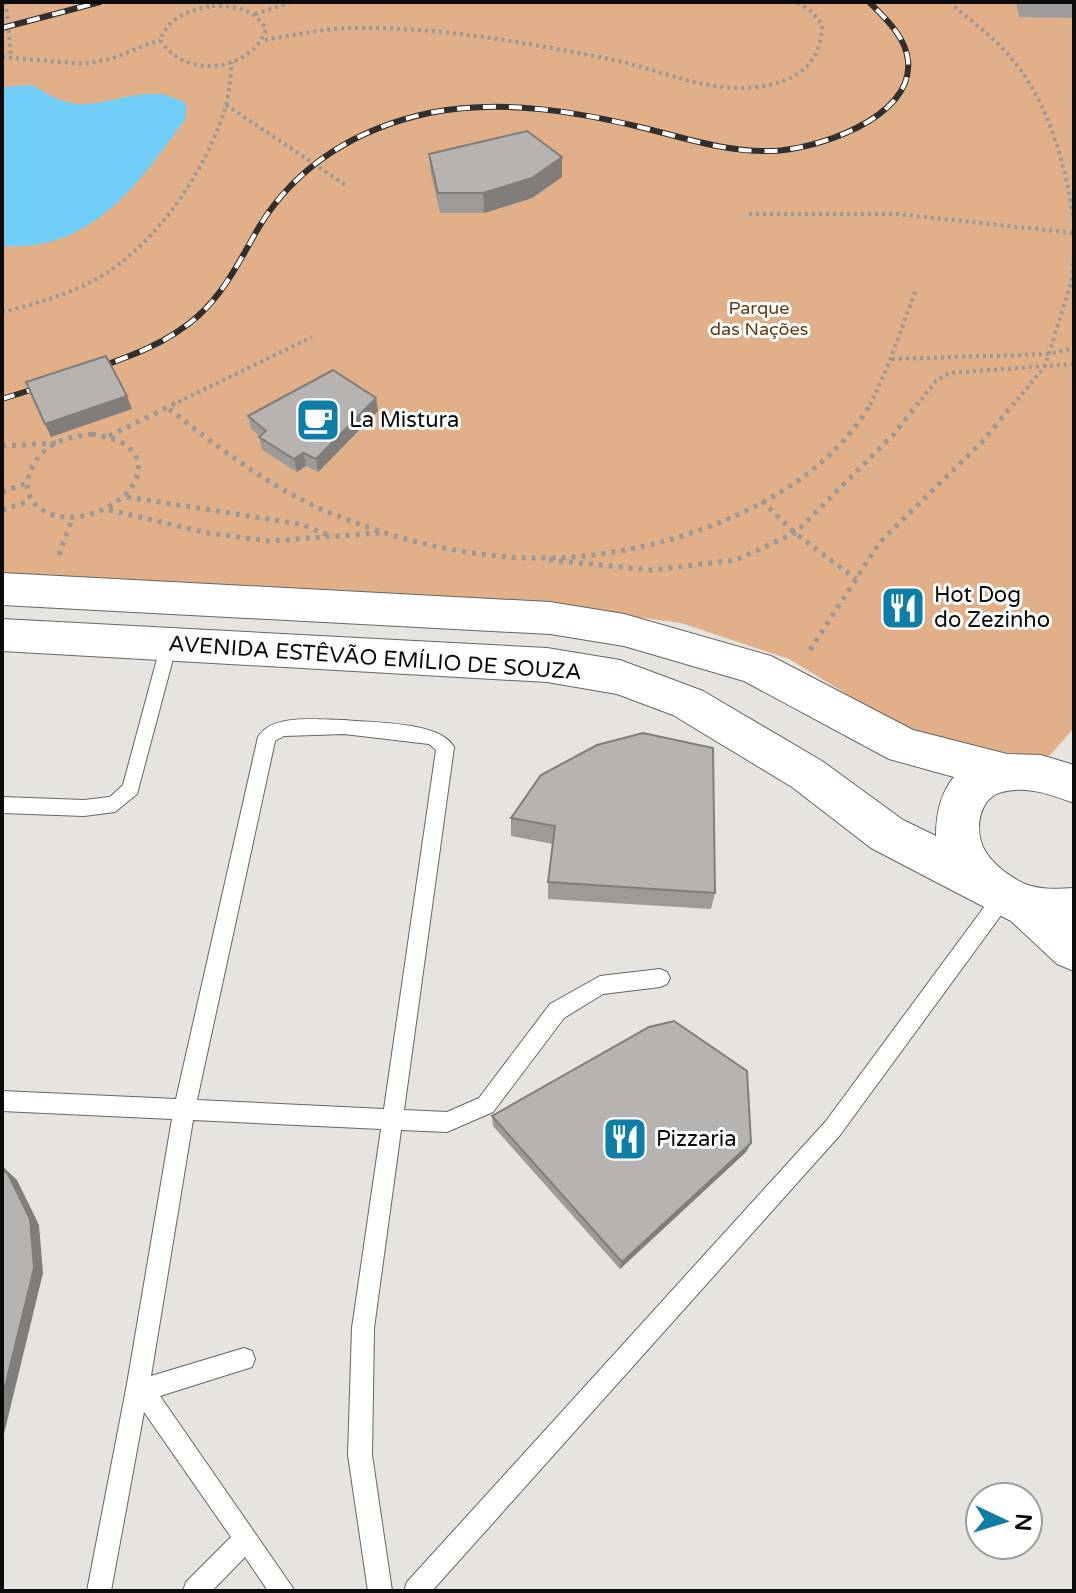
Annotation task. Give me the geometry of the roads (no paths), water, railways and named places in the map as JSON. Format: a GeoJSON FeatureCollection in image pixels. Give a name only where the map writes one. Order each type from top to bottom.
{"type":"FeatureCollection","features":[{"type":"Feature","properties":{"kind":"highway","name":"AVENIDA ESTÊVÃO EMÍLIO DE SOUZA"},"geometry":{"type":"LineString","coordinates":[[2,589],[550,618],[624,630],[756,668],[904,746],[1004,771],[1067,769]]}},
{"type":"Feature","properties":{"kind":"highway","name":"AVENIDA ESTÊVÃO EMÍLIO DE SOUZA"},"geometry":{"type":"LineString","coordinates":[[2,635],[547,665],[620,677],[688,703],[807,774],[887,834],[1004,895],[1074,949]]}},
{"type":"Feature","properties":{"kind":"highway"},"geometry":{"type":"LineString","coordinates":[[1004,771],[982,780],[966,795],[958,815],[958,837],[962,848],[1004,895],[1057,912],[1074,909]]}},
{"type":"Feature","properties":{"kind":"lane"},"geometry":{"type":"LineString","coordinates":[[2,805],[84,808],[115,804],[131,789],[169,644]]}},
{"type":"Feature","properties":{"kind":"lane"},"geometry":{"type":"LineString","coordinates":[[99,1591],[140,1387],[184,1111],[267,737],[281,729],[344,727],[433,737],[445,747],[363,1328],[360,1455],[380,1591]]}},
{"type":"Feature","properties":{"kind":"lane"},"geometry":{"type":"LineString","coordinates":[[416,1591],[833,1128],[1004,895]]}},
{"type":"Feature","properties":{"kind":"lane"},"geometry":{"type":"LineString","coordinates":[[2,1101],[447,1122],[486,1105],[557,1011],[600,985],[660,978]]}},
{"type":"Feature","properties":{"kind":"lane"},"geometry":{"type":"LineString","coordinates":[[140,1387],[244,1359]]}},
{"type":"Feature","properties":{"kind":"lane"},"geometry":{"type":"LineString","coordinates":[[140,1387],[283,1591]]}},
{"type":"Feature","properties":{"kind":"lane"},"geometry":{"type":"LineString","coordinates":[[195,1591],[246,1539]]}},
{"type":"Feature","properties":{"kind":"water"},"geometry":{"type":"Polygon","coordinates":[[[32,85],[60,100],[78,104],[146,94],[173,97],[186,104],[186,118],[131,189],[88,226],[62,238],[34,245],[2,246],[2,87],[32,85]]]}},
{"type":"Feature","properties":{"kind":"railway"},"geometry":{"type":"LineString","coordinates":[[2,28],[100,2]]}},
{"type":"Feature","properties":{"kind":"railway"},"geometry":{"type":"LineString","coordinates":[[91,370],[148,348],[186,326],[216,296],[274,205],[292,185],[311,167],[354,139],[403,120],[456,109],[537,109],[618,122],[721,147],[753,151],[788,150],[857,128],[895,100],[906,82],[908,61],[903,44],[888,21],[869,2]]}},
{"type":"Feature","properties":{"kind":"railway"},"geometry":{"type":"LineString","coordinates":[[2,399],[50,384]]}},
{"type":"Feature","properties":{"kind":"place","name":"La Mistura"},"geometry":{"type":"Point","coordinates":[318,420]}},
{"type":"Feature","properties":{"kind":"place","name":"Hot Dog do Zezinho"},"geometry":{"type":"Point","coordinates":[903,608]}},
{"type":"Feature","properties":{"kind":"place","name":"Pizzaria"},"geometry":{"type":"Point","coordinates":[625,1139]}},
{"type":"Feature","properties":{"kind":"park label","name":"Parque das Nações"},"geometry":{"type":"Point","coordinates":[759,318]}}]}
